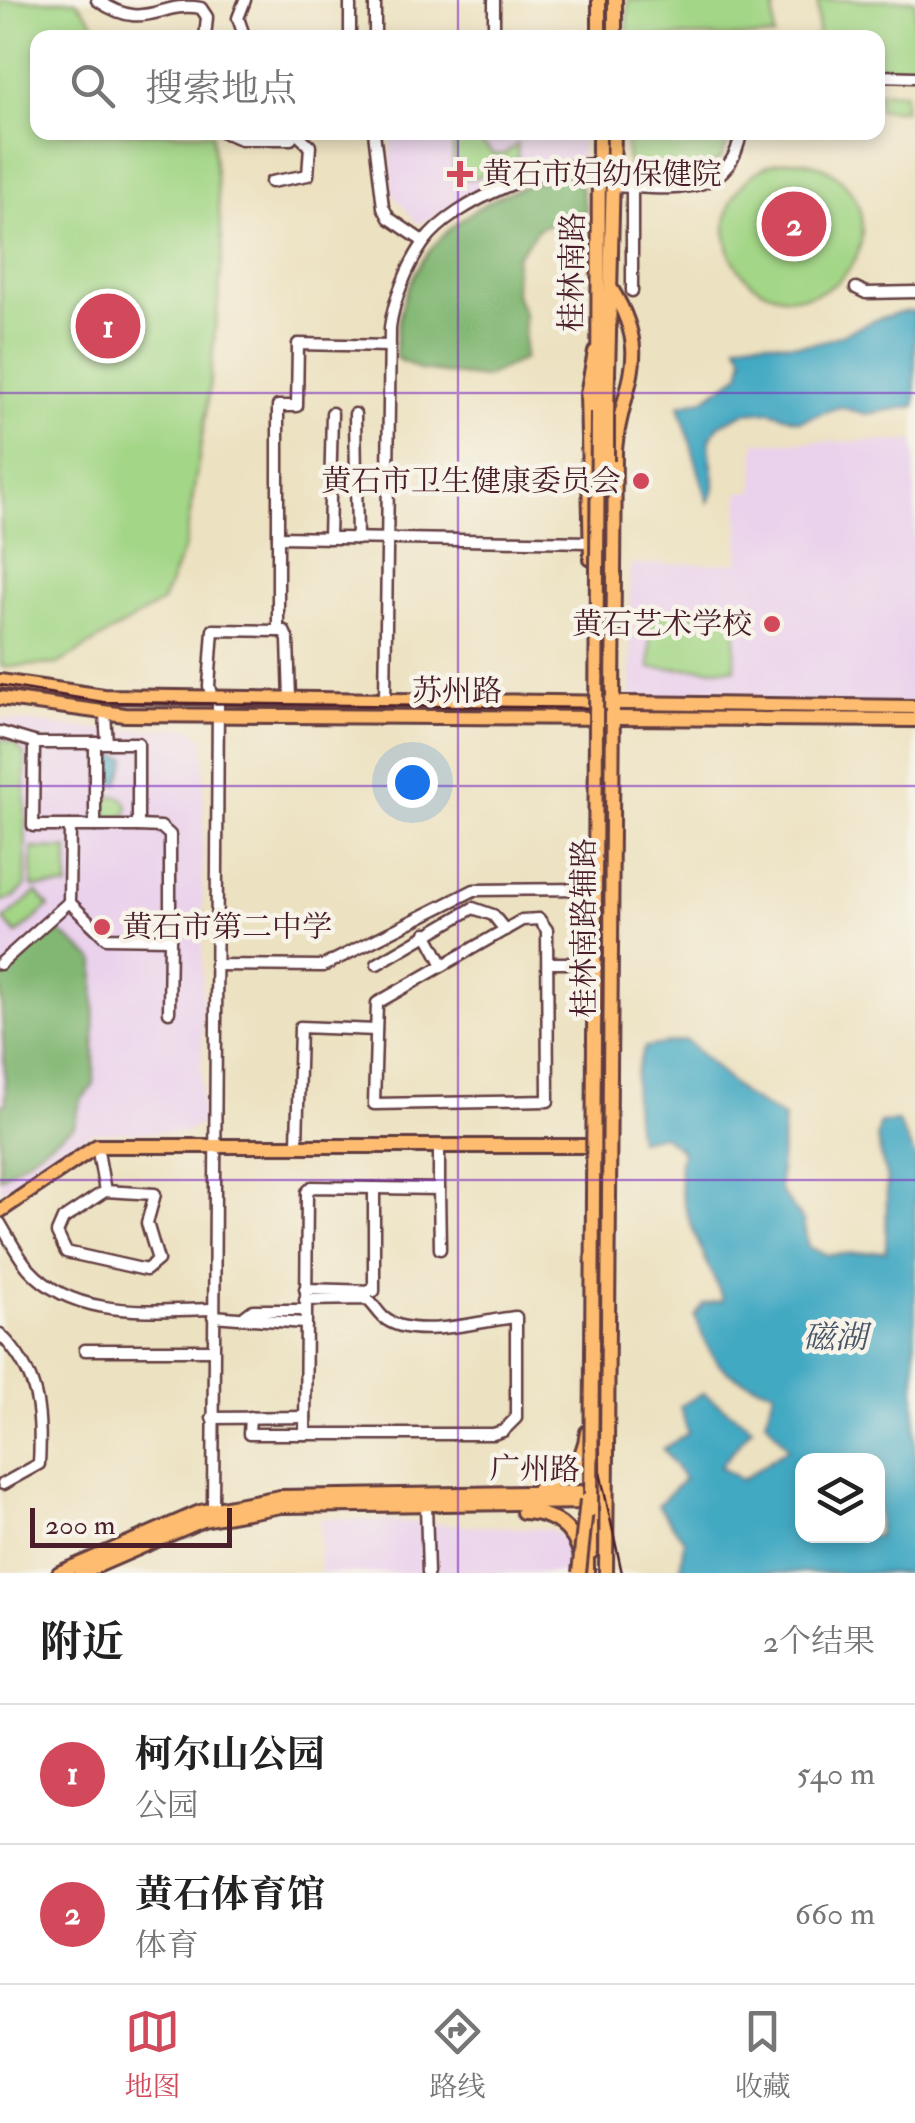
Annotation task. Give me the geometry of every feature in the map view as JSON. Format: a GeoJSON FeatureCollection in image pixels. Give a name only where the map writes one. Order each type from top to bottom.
{"type":"FeatureCollection","features":[{"type":"Feature","properties":{"kind":"main road"},"geometry":{"type":"LineString","coordinates":[[599,30],[600,0]]}},
{"type":"Feature","properties":{"kind":"main road"},"geometry":{"type":"LineString","coordinates":[[615,0],[615,30]]}},
{"type":"Feature","properties":{"kind":"main road","name":"桂林南路"},"geometry":{"type":"LineString","coordinates":[[596,352],[599,140]]}},
{"type":"Feature","properties":{"kind":"main road","name":"桂林南路"},"geometry":{"type":"LineString","coordinates":[[602,413],[612,290],[614,140]]}},
{"type":"Feature","properties":{"kind":"main road","name":"桂林南路辅路"},"geometry":{"type":"LineString","coordinates":[[606,1573],[615,449],[636,362],[625,316],[612,290]]}},
{"type":"Feature","properties":{"kind":"main road"},"geometry":{"type":"LineString","coordinates":[[588,1573],[602,413],[596,352]]}},
{"type":"Feature","properties":{"kind":"main road","name":"桂林南路辅路"},"geometry":{"type":"LineString","coordinates":[[588,1573],[595,700],[587,394],[596,352]]}},
{"type":"Feature","properties":{"kind":"main road"},"geometry":{"type":"LineString","coordinates":[[588,1573],[602,413]]}},
{"type":"Feature","properties":{"kind":"main road","name":"苏州路"},"geometry":{"type":"LineString","coordinates":[[0,681],[104,696],[915,707]]}},
{"type":"Feature","properties":{"kind":"main road","name":"苏州路"},"geometry":{"type":"LineString","coordinates":[[0,698],[105,714],[915,720]]}},
{"type":"Feature","properties":{"kind":"main road"},"geometry":{"type":"LineString","coordinates":[[0,1211],[97,1146],[608,1146]]}},
{"type":"Feature","properties":{"kind":"main road"},"geometry":{"type":"LineString","coordinates":[[502,1492],[539,1488],[570,1472],[585,1448],[588,1425]]}},
{"type":"Feature","properties":{"kind":"main road","name":"广州路"},"geometry":{"type":"LineString","coordinates":[[59,1573],[213,1514],[280,1497],[502,1492],[606,1500]]}},
{"type":"Feature","properties":{"kind":"main road","name":"广州路"},"geometry":{"type":"LineString","coordinates":[[81,1573],[213,1514],[280,1506],[587,1498]]}},
{"type":"Feature","properties":{"kind":"main road"},"geometry":{"type":"LineString","coordinates":[[429,1505],[451,1510],[544,1514],[573,1534],[588,1573]]}},
{"type":"Feature","properties":{"kind":"street"},"geometry":{"type":"LineString","coordinates":[[96,0],[115,11],[140,17],[201,8],[206,17],[205,30]]}},
{"type":"Feature","properties":{"kind":"street"},"geometry":{"type":"LineString","coordinates":[[242,30],[238,18],[245,0]]}},
{"type":"Feature","properties":{"kind":"street"},"geometry":{"type":"LineString","coordinates":[[350,0],[350,30]]}},
{"type":"Feature","properties":{"kind":"street"},"geometry":{"type":"LineString","coordinates":[[375,0],[375,30]]}},
{"type":"Feature","properties":{"kind":"street"},"geometry":{"type":"LineString","coordinates":[[494,0],[494,30]]}},
{"type":"Feature","properties":{"kind":"street"},"geometry":{"type":"LineString","coordinates":[[885,76],[915,77]]}},
{"type":"Feature","properties":{"kind":"street"},"geometry":{"type":"LineString","coordinates":[[271,182],[308,175],[310,146],[303,140]]}},
{"type":"Feature","properties":{"kind":"street"},"geometry":{"type":"LineString","coordinates":[[375,140],[383,207],[389,218],[424,242]]}},
{"type":"Feature","properties":{"kind":"street"},"geometry":{"type":"LineString","coordinates":[[614,186],[699,186],[719,177],[738,153],[740,140]]}},
{"type":"Feature","properties":{"kind":"street"},"geometry":{"type":"LineString","coordinates":[[385,700],[390,346],[395,303],[424,242],[457,213],[546,172],[572,164],[598,164]]}},
{"type":"Feature","properties":{"kind":"street"},"geometry":{"type":"LineString","coordinates":[[632,187],[632,291]]}},
{"type":"Feature","properties":{"kind":"street"},"geometry":{"type":"LineString","coordinates":[[856,288],[866,293],[915,292]]}},
{"type":"Feature","properties":{"kind":"street"},"geometry":{"type":"LineString","coordinates":[[278,631],[278,406],[297,406],[298,344],[390,346]]}},
{"type":"Feature","properties":{"kind":"street"},"geometry":{"type":"LineString","coordinates":[[329,538],[332,413]]}},
{"type":"Feature","properties":{"kind":"street"},"geometry":{"type":"LineString","coordinates":[[355,414],[356,539]]}},
{"type":"Feature","properties":{"kind":"street"},"geometry":{"type":"LineString","coordinates":[[278,537],[591,542]]}},
{"type":"Feature","properties":{"kind":"street"},"geometry":{"type":"LineString","coordinates":[[213,1514],[218,715],[209,686],[212,630],[284,631],[288,640],[290,699]]}},
{"type":"Feature","properties":{"kind":"street"},"geometry":{"type":"LineString","coordinates":[[95,826],[105,714]]}},
{"type":"Feature","properties":{"kind":"street"},"geometry":{"type":"LineString","coordinates":[[0,732],[34,742],[138,742],[138,826]]}},
{"type":"Feature","properties":{"kind":"street"},"geometry":{"type":"LineString","coordinates":[[34,742],[33,826],[161,827],[170,835],[169,1012]]}},
{"type":"Feature","properties":{"kind":"street"},"geometry":{"type":"LineString","coordinates":[[70,826],[69,902],[106,938],[170,939]]}},
{"type":"Feature","properties":{"kind":"street"},"geometry":{"type":"LineString","coordinates":[[215,965],[323,966],[474,890],[592,889]]}},
{"type":"Feature","properties":{"kind":"street"},"geometry":{"type":"LineString","coordinates":[[0,964],[69,902]]}},
{"type":"Feature","properties":{"kind":"street"},"geometry":{"type":"LineString","coordinates":[[377,964],[473,908],[484,908],[504,930]]}},
{"type":"Feature","properties":{"kind":"street"},"geometry":{"type":"LineString","coordinates":[[522,920],[545,921],[548,963],[548,1101],[374,1104],[377,1003],[522,920]]}},
{"type":"Feature","properties":{"kind":"street"},"geometry":{"type":"LineString","coordinates":[[426,932],[443,965]]}},
{"type":"Feature","properties":{"kind":"street"},"geometry":{"type":"LineString","coordinates":[[548,963],[592,963]]}},
{"type":"Feature","properties":{"kind":"street"},"geometry":{"type":"LineString","coordinates":[[297,1145],[300,1027],[376,1030]]}},
{"type":"Feature","properties":{"kind":"street"},"geometry":{"type":"LineString","coordinates":[[97,1146],[105,1191]]}},
{"type":"Feature","properties":{"kind":"street"},"geometry":{"type":"LineString","coordinates":[[440,1146],[440,1248]]}},
{"type":"Feature","properties":{"kind":"street"},"geometry":{"type":"LineString","coordinates":[[304,1434],[306,1192],[312,1187],[439,1188]]}},
{"type":"Feature","properties":{"kind":"street"},"geometry":{"type":"LineString","coordinates":[[374,1188],[376,1306]]}},
{"type":"Feature","properties":{"kind":"street"},"geometry":{"type":"LineString","coordinates":[[105,1191],[155,1194],[147,1222],[158,1260],[146,1270],[66,1252],[57,1233],[63,1220],[105,1191]]}},
{"type":"Feature","properties":{"kind":"street"},"geometry":{"type":"LineString","coordinates":[[0,1223],[29,1269],[55,1290],[98,1308],[245,1316],[253,1310],[367,1300],[386,1319],[413,1327],[443,1329],[516,1317],[516,1418],[503,1431],[249,1434],[250,1418]]}},
{"type":"Feature","properties":{"kind":"street"},"geometry":{"type":"LineString","coordinates":[[304,1306],[374,1291]]}},
{"type":"Feature","properties":{"kind":"street"},"geometry":{"type":"LineString","coordinates":[[0,1334],[26,1366],[41,1405],[39,1464],[3,1484]]}},
{"type":"Feature","properties":{"kind":"street"},"geometry":{"type":"LineString","coordinates":[[85,1350],[212,1350]]}},
{"type":"Feature","properties":{"kind":"street"},"geometry":{"type":"LineString","coordinates":[[212,1418],[304,1417]]}},
{"type":"Feature","properties":{"kind":"street"},"geometry":{"type":"LineString","coordinates":[[428,1573],[429,1505]]}},
{"type":"Feature","properties":{"kind":"shaded area","name":"黄石市妇幼保健院"},"geometry":{"type":"Polygon","coordinates":[[[392,140],[581,140],[581,158],[563,158],[418,224],[392,193],[392,140]]]}},
{"type":"Feature","properties":{"kind":"shaded area","name":"黄石艺术学校"},"geometry":{"type":"Polygon","coordinates":[[[915,441],[915,706],[631,700],[630,565],[739,563],[739,492],[754,491],[755,442],[915,441]]]}},
{"type":"Feature","properties":{"kind":"shaded area","name":"黄石市第二中学"},"geometry":{"type":"Polygon","coordinates":[[[0,719],[102,730],[192,728],[204,740],[201,1123],[186,1133],[93,1132],[0,1192],[0,719]]]}},
{"type":"Feature","properties":{"kind":"shaded area"},"geometry":{"type":"Polygon","coordinates":[[[320,1518],[549,1529],[569,1540],[577,1573],[320,1573],[320,1518]]]}},
{"type":"Feature","properties":{"kind":"green space"},"geometry":{"type":"Polygon","coordinates":[[[0,0],[76,0],[99,29],[151,30],[30,30],[30,140],[213,140],[223,251],[208,400],[185,546],[162,602],[58,664],[1,667],[0,0]]]}},
{"type":"Feature","properties":{"kind":"green space"},"geometry":{"type":"Polygon","coordinates":[[[628,0],[774,0],[774,30],[627,30],[628,0]]]}},
{"type":"Feature","properties":{"kind":"green space"},"geometry":{"type":"Polygon","coordinates":[[[818,0],[915,0],[915,67],[885,66],[885,30],[818,30],[818,0]]]}},
{"type":"Feature","properties":{"kind":"green space"},"geometry":{"type":"Polygon","coordinates":[[[885,92],[904,92],[904,110],[885,110],[885,92]]]}},
{"type":"Feature","properties":{"kind":"green space"},"geometry":{"type":"Polygon","coordinates":[[[453,140],[479,140],[493,154],[504,154],[517,144],[518,162],[474,178],[454,178],[453,140]]]}},
{"type":"Feature","properties":{"kind":"green space"},"geometry":{"type":"Polygon","coordinates":[[[626,140],[728,140],[721,159],[689,174],[629,170],[626,140]]]}},
{"type":"Feature","properties":{"kind":"green space"},"geometry":{"type":"Polygon","coordinates":[[[794,161],[820,166],[842,181],[857,203],[862,229],[857,255],[842,277],[820,292],[794,297],[768,292],[746,277],[731,255],[726,229],[731,203],[746,181],[768,166],[794,161]]]}},
{"type":"Feature","properties":{"kind":"green space"},"geometry":{"type":"Polygon","coordinates":[[[569,174],[579,180],[586,210],[578,228],[551,223],[539,228],[516,257],[515,293],[524,314],[524,359],[484,378],[421,370],[396,358],[399,320],[409,287],[424,258],[445,233],[501,196],[569,174]]]}},
{"type":"Feature","properties":{"kind":"green space"},"geometry":{"type":"Polygon","coordinates":[[[650,614],[736,614],[735,669],[650,668],[650,614]]]}},
{"type":"Feature","properties":{"kind":"green space"},"geometry":{"type":"Polygon","coordinates":[[[0,739],[14,743],[25,755],[26,886],[15,897],[0,902],[0,739]]]}},
{"type":"Feature","properties":{"kind":"green space"},"geometry":{"type":"Polygon","coordinates":[[[116,796],[128,808],[116,820],[104,808],[116,796]]]}},
{"type":"Feature","properties":{"kind":"green space"},"geometry":{"type":"Polygon","coordinates":[[[32,848],[68,849],[68,887],[32,887],[32,848]]]}},
{"type":"Feature","properties":{"kind":"green space"},"geometry":{"type":"Polygon","coordinates":[[[37,892],[49,907],[17,934],[4,920],[37,892]]]}},
{"type":"Feature","properties":{"kind":"green space"},"geometry":{"type":"Polygon","coordinates":[[[56,929],[95,960],[94,1085],[81,1100],[74,1126],[0,1178],[0,1105],[6,1104],[0,976],[56,929]]]}},
{"type":"Feature","properties":{"kind":"water"},"geometry":{"type":"Polygon","coordinates":[[[915,311],[915,406],[866,414],[839,407],[800,421],[770,411],[744,413],[719,425],[710,439],[714,488],[708,502],[679,405],[704,399],[740,374],[744,356],[737,344],[754,340],[808,344],[887,316],[915,311]]]}},
{"type":"Feature","properties":{"kind":"water"},"geometry":{"type":"Polygon","coordinates":[[[111,755],[127,758],[119,784],[114,784],[106,762],[111,755]]]}},
{"type":"Feature","properties":{"kind":"water","name":"磁湖"},"geometry":{"type":"Polygon","coordinates":[[[686,1040],[743,1094],[784,1118],[779,1189],[803,1221],[808,1247],[828,1255],[886,1251],[887,1180],[877,1139],[880,1123],[898,1122],[915,1157],[915,1573],[680,1573],[684,1540],[658,1505],[684,1479],[663,1449],[688,1433],[680,1406],[703,1393],[752,1427],[720,1467],[742,1480],[788,1448],[766,1420],[774,1391],[722,1367],[708,1348],[695,1316],[704,1304],[723,1300],[685,1207],[679,1169],[682,1151],[662,1135],[638,1140],[634,1092],[645,1047],[686,1040]]]}},
{"type":"Feature","properties":{"kind":"tram line"},"geometry":{"type":"LineString","coordinates":[[0,685],[103,702],[601,708],[599,1439],[600,1472],[622,1573]]}},
{"type":"Feature","properties":{"kind":"place","name":"黄石市妇幼保健院"},"geometry":{"type":"Point","coordinates":[460,174]}},
{"type":"Feature","properties":{"kind":"place","name":"黄石体育馆"},"geometry":{"type":"Point","coordinates":[794,224]}},
{"type":"Feature","properties":{"kind":"place","name":"柯尔山公园"},"geometry":{"type":"Point","coordinates":[108,326]}},
{"type":"Feature","properties":{"kind":"place","name":"黄石市卫生健康委员会"},"geometry":{"type":"Point","coordinates":[641,481]}},
{"type":"Feature","properties":{"kind":"place","name":"黄石艺术学校"},"geometry":{"type":"Point","coordinates":[772,624]}},
{"type":"Feature","properties":{"kind":"place","name":"黄石市第二中学"},"geometry":{"type":"Point","coordinates":[102,927]}}]}
